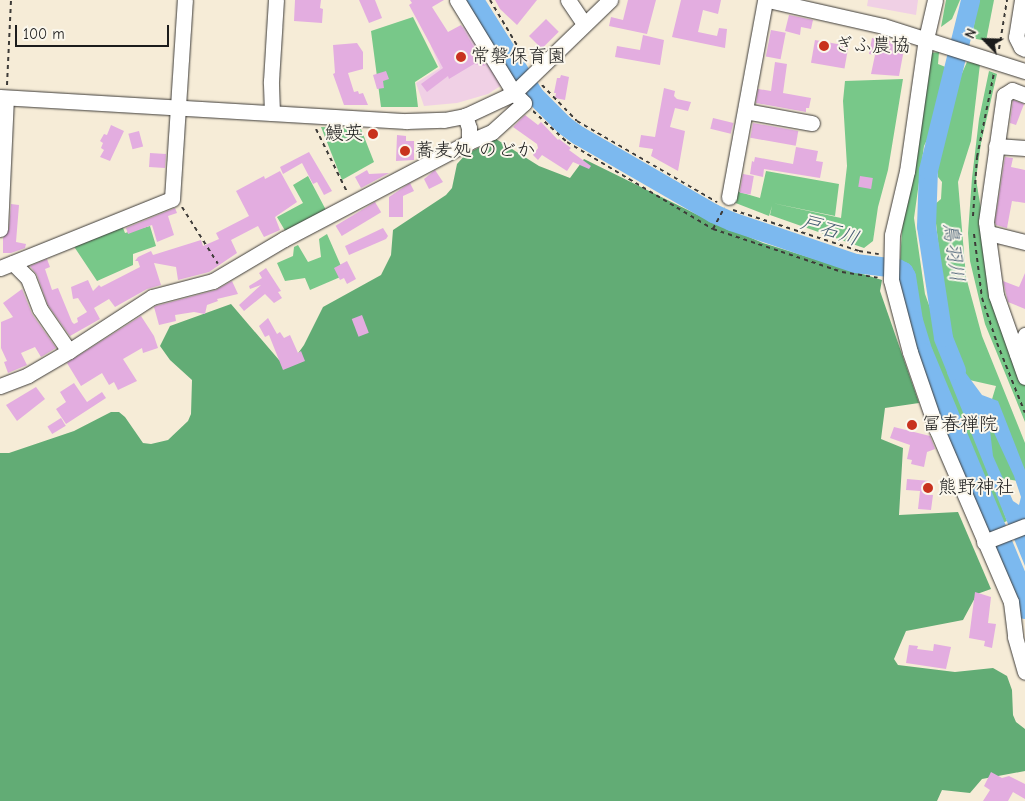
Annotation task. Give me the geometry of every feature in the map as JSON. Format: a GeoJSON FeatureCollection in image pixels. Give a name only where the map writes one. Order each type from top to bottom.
{"type":"FeatureCollection","features":[{"type":"Feature","properties":{"kind":"street"},"geometry":{"type":"LineString","coordinates":[[6,265],[172,199],[185,0]]}},
{"type":"Feature","properties":{"kind":"street"},"geometry":{"type":"LineString","coordinates":[[272,113],[271,81],[276,0]]}},
{"type":"Feature","properties":{"kind":"street"},"geometry":{"type":"LineString","coordinates":[[458,0],[519,95]]}},
{"type":"Feature","properties":{"kind":"street"},"geometry":{"type":"LineString","coordinates":[[568,0],[584,24]]}},
{"type":"Feature","properties":{"kind":"street"},"geometry":{"type":"LineString","coordinates":[[0,386],[28,375],[152,298],[187,289],[224,275],[284,239],[469,142],[492,132],[532,74],[610,0]]}},
{"type":"Feature","properties":{"kind":"street"},"geometry":{"type":"LineString","coordinates":[[726,203],[766,0],[884,26],[1025,71]]}},
{"type":"Feature","properties":{"kind":"street"},"geometry":{"type":"LineString","coordinates":[[934,0],[907,171],[892,235],[891,278],[915,367],[937,430],[987,541],[1011,602],[1015,637],[1025,672]]}},
{"type":"Feature","properties":{"kind":"street"},"geometry":{"type":"LineString","coordinates":[[1022,0],[1016,37],[1020,47],[1025,49]]}},
{"type":"Feature","properties":{"kind":"street"},"geometry":{"type":"LineString","coordinates":[[1025,95],[1012,90],[1004,95],[986,222],[996,295],[1025,377]]}},
{"type":"Feature","properties":{"kind":"street"},"geometry":{"type":"LineString","coordinates":[[0,229],[3,97],[426,121],[464,116],[519,95]]}},
{"type":"Feature","properties":{"kind":"street"},"geometry":{"type":"LineString","coordinates":[[745,111],[812,123]]}},
{"type":"Feature","properties":{"kind":"street"},"geometry":{"type":"LineString","coordinates":[[464,116],[469,128],[469,142]]}},
{"type":"Feature","properties":{"kind":"street"},"geometry":{"type":"LineString","coordinates":[[996,146],[1025,148]]}},
{"type":"Feature","properties":{"kind":"street"},"geometry":{"type":"LineString","coordinates":[[989,233],[1025,242]]}},
{"type":"Feature","properties":{"kind":"street"},"geometry":{"type":"LineString","coordinates":[[6,265],[28,278],[40,309],[69,351]]}},
{"type":"Feature","properties":{"kind":"street"},"geometry":{"type":"LineString","coordinates":[[1017,354],[1025,335]]}},
{"type":"Feature","properties":{"kind":"street"},"geometry":{"type":"LineString","coordinates":[[987,541],[1025,526]]}},
{"type":"Feature","properties":{"kind":"path"},"geometry":{"type":"LineString","coordinates":[[3,97],[10,0]]}},
{"type":"Feature","properties":{"kind":"path"},"geometry":{"type":"LineString","coordinates":[[490,0],[532,74],[547,92],[577,121],[725,206],[859,251],[891,257]]}},
{"type":"Feature","properties":{"kind":"path"},"geometry":{"type":"LineString","coordinates":[[995,60],[1007,0]]}},
{"type":"Feature","properties":{"kind":"path"},"geometry":{"type":"LineString","coordinates":[[519,95],[567,142],[714,227],[842,272],[891,278]]}},
{"type":"Feature","properties":{"kind":"path"},"geometry":{"type":"LineString","coordinates":[[310,115],[353,203]]}},
{"type":"Feature","properties":{"kind":"path"},"geometry":{"type":"LineString","coordinates":[[172,199],[179,203],[207,243],[224,275]]}},
{"type":"Feature","properties":{"kind":"path"},"geometry":{"type":"LineString","coordinates":[[714,227],[726,203]]}},
{"type":"Feature","properties":{"kind":"shaded area"},"geometry":{"type":"Polygon","coordinates":[[[868,0],[918,0],[916,15],[867,6],[868,0]]]}},
{"type":"Feature","properties":{"kind":"shaded area","name":"常磐保育園"},"geometry":{"type":"Polygon","coordinates":[[[468,24],[502,85],[488,94],[457,103],[424,106],[416,83],[440,68],[431,46],[468,24]]]}},
{"type":"Feature","properties":{"kind":"green space"},"geometry":{"type":"Polygon","coordinates":[[[946,0],[960,0],[952,19],[941,27],[946,0]]]}},
{"type":"Feature","properties":{"kind":"green space"},"geometry":{"type":"Polygon","coordinates":[[[978,0],[994,0],[986,41],[972,38],[978,0]]]}},
{"type":"Feature","properties":{"kind":"green space"},"geometry":{"type":"Polygon","coordinates":[[[413,17],[438,67],[415,82],[418,107],[381,107],[371,31],[413,17]]]}},
{"type":"Feature","properties":{"kind":"green space"},"geometry":{"type":"Polygon","coordinates":[[[939,52],[938,64],[948,68],[946,81],[951,91],[924,146],[914,218],[925,294],[1007,521],[986,530],[926,371],[899,279],[902,230],[930,53],[939,52]]]}},
{"type":"Feature","properties":{"kind":"green space"},"geometry":{"type":"Polygon","coordinates":[[[967,62],[980,64],[971,141],[958,182],[966,277],[982,336],[1025,443],[1025,482],[1000,478],[987,451],[983,429],[996,386],[965,379],[947,324],[934,205],[941,199],[942,182],[938,177],[938,127],[967,62]]]}},
{"type":"Feature","properties":{"kind":"green space"},"geometry":{"type":"Polygon","coordinates":[[[989,71],[997,74],[981,143],[976,179],[983,222],[1025,382],[1025,422],[985,324],[970,261],[968,233],[972,178],[979,119],[989,71]]]}},
{"type":"Feature","properties":{"kind":"green space"},"geometry":{"type":"Polygon","coordinates":[[[903,79],[888,170],[878,207],[873,241],[864,248],[770,215],[772,206],[769,216],[733,202],[736,191],[760,198],[766,171],[839,184],[835,216],[772,203],[841,218],[847,166],[843,101],[845,81],[903,79]]]}},
{"type":"Feature","properties":{"kind":"green space"},"geometry":{"type":"Polygon","coordinates":[[[321,127],[361,129],[374,162],[342,180],[321,127]]]}},
{"type":"Feature","properties":{"kind":"green space"},"geometry":{"type":"Polygon","coordinates":[[[496,139],[539,166],[570,178],[584,159],[700,216],[763,243],[882,280],[880,291],[919,403],[885,408],[881,439],[903,448],[899,515],[958,512],[991,589],[977,594],[963,620],[906,631],[894,659],[898,665],[955,672],[993,668],[1007,676],[1012,690],[1013,715],[1016,722],[1025,729],[1025,771],[982,779],[970,793],[942,790],[937,801],[0,801],[0,453],[9,453],[74,431],[111,412],[119,412],[125,417],[143,443],[151,444],[168,440],[188,421],[191,414],[192,380],[170,360],[160,346],[170,326],[231,304],[279,360],[286,363],[294,359],[304,345],[323,307],[381,275],[391,255],[393,230],[446,195],[452,188],[457,164],[466,154],[496,139]]]}},
{"type":"Feature","properties":{"kind":"green space"},"geometry":{"type":"Polygon","coordinates":[[[308,176],[327,212],[287,234],[277,217],[303,203],[293,185],[308,176]]]}},
{"type":"Feature","properties":{"kind":"green space"},"geometry":{"type":"Polygon","coordinates":[[[121,223],[125,233],[150,226],[156,246],[133,254],[133,265],[97,281],[71,242],[121,223]]]}},
{"type":"Feature","properties":{"kind":"green space"},"geometry":{"type":"Polygon","coordinates":[[[327,234],[345,275],[310,290],[305,278],[285,281],[277,263],[293,256],[294,247],[298,245],[308,262],[321,257],[319,239],[327,234]]]}},
{"type":"Feature","properties":{"kind":"water"},"geometry":{"type":"Polygon","coordinates":[[[945,345],[982,395],[998,401],[1025,470],[1025,566],[947,373],[945,345]],[[989,422],[993,456],[1013,501],[1019,505],[1021,497],[1014,476],[989,422]]]}},
{"type":"Feature","properties":{"kind":"building"},"geometry":{"type":"Polygon","coordinates":[[[295,0],[321,0],[320,8],[323,9],[322,23],[294,21],[295,0]]]}},
{"type":"Feature","properties":{"kind":"building"},"geometry":{"type":"Polygon","coordinates":[[[359,0],[375,0],[382,18],[369,23],[359,0]]]}},
{"type":"Feature","properties":{"kind":"building"},"geometry":{"type":"Polygon","coordinates":[[[410,0],[444,0],[432,7],[448,32],[461,25],[485,66],[474,64],[449,79],[448,76],[427,92],[421,84],[443,68],[409,5],[412,3],[410,0]]]}},
{"type":"Feature","properties":{"kind":"building"},"geometry":{"type":"Polygon","coordinates":[[[495,0],[537,0],[517,25],[500,9],[495,0]]]}},
{"type":"Feature","properties":{"kind":"building"},"geometry":{"type":"Polygon","coordinates":[[[628,0],[656,0],[647,34],[609,26],[611,17],[623,20],[628,0]]]}},
{"type":"Feature","properties":{"kind":"building"},"geometry":{"type":"Polygon","coordinates":[[[681,0],[721,0],[718,14],[703,10],[698,32],[717,36],[719,28],[727,29],[725,48],[672,37],[681,0]]]}},
{"type":"Feature","properties":{"kind":"building"},"geometry":{"type":"Polygon","coordinates":[[[789,15],[813,20],[811,29],[801,27],[800,35],[785,31],[789,15]]]}},
{"type":"Feature","properties":{"kind":"building"},"geometry":{"type":"Polygon","coordinates":[[[546,19],[559,32],[542,49],[529,36],[546,19]]]}},
{"type":"Feature","properties":{"kind":"building"},"geometry":{"type":"Polygon","coordinates":[[[771,30],[786,33],[781,59],[766,57],[771,30]]]}},
{"type":"Feature","properties":{"kind":"building"},"geometry":{"type":"Polygon","coordinates":[[[643,35],[664,40],[660,65],[615,57],[617,46],[640,50],[643,35]]]}},
{"type":"Feature","properties":{"kind":"building"},"geometry":{"type":"Polygon","coordinates":[[[872,38],[905,44],[899,76],[871,74],[875,55],[869,54],[872,38]]]}},
{"type":"Feature","properties":{"kind":"building"},"geometry":{"type":"Polygon","coordinates":[[[815,40],[848,46],[844,69],[811,63],[815,40]]]}},
{"type":"Feature","properties":{"kind":"building"},"geometry":{"type":"Polygon","coordinates":[[[357,43],[363,52],[363,69],[348,73],[354,92],[363,93],[368,105],[344,105],[333,74],[335,73],[333,45],[357,43]]]}},
{"type":"Feature","properties":{"kind":"building"},"geometry":{"type":"Polygon","coordinates":[[[775,62],[787,64],[783,93],[811,98],[806,112],[756,103],[758,89],[771,91],[775,62]]]}},
{"type":"Feature","properties":{"kind":"building"},"geometry":{"type":"Polygon","coordinates":[[[386,71],[389,79],[383,81],[384,88],[377,89],[373,75],[386,71]]]}},
{"type":"Feature","properties":{"kind":"building"},"geometry":{"type":"Polygon","coordinates":[[[561,75],[569,77],[565,100],[555,98],[556,93],[554,93],[557,78],[560,78],[561,75]]]}},
{"type":"Feature","properties":{"kind":"building"},"geometry":{"type":"Polygon","coordinates":[[[664,88],[675,91],[674,96],[677,99],[691,102],[688,111],[675,108],[670,127],[685,131],[678,171],[651,156],[653,149],[639,147],[641,135],[655,137],[664,88]]]}},
{"type":"Feature","properties":{"kind":"building"},"geometry":{"type":"Polygon","coordinates":[[[1013,100],[1024,104],[1016,125],[1010,123],[1013,100]]]}},
{"type":"Feature","properties":{"kind":"building"},"geometry":{"type":"Polygon","coordinates":[[[525,115],[538,125],[541,122],[558,140],[571,148],[569,150],[591,166],[589,169],[573,162],[567,171],[542,155],[538,160],[533,155],[538,148],[537,144],[513,127],[525,115]]]}},
{"type":"Feature","properties":{"kind":"building"},"geometry":{"type":"Polygon","coordinates":[[[713,118],[733,123],[731,134],[710,129],[713,118]]]}},
{"type":"Feature","properties":{"kind":"building"},"geometry":{"type":"Polygon","coordinates":[[[753,123],[798,131],[796,146],[750,138],[753,123]]]}},
{"type":"Feature","properties":{"kind":"building"},"geometry":{"type":"Polygon","coordinates":[[[111,125],[124,131],[110,161],[100,157],[104,150],[101,148],[103,143],[100,141],[104,134],[107,135],[111,125]]]}},
{"type":"Feature","properties":{"kind":"building"},"geometry":{"type":"Polygon","coordinates":[[[139,131],[143,146],[133,149],[128,134],[139,131]]]}},
{"type":"Feature","properties":{"kind":"building","name":"蕎麦処 のどか"},"geometry":{"type":"Polygon","coordinates":[[[397,135],[406,136],[406,141],[414,141],[414,160],[396,161],[397,135]]]}},
{"type":"Feature","properties":{"kind":"building"},"geometry":{"type":"Polygon","coordinates":[[[796,147],[818,151],[816,161],[823,162],[820,178],[764,169],[763,177],[750,174],[752,161],[754,162],[755,157],[793,164],[796,147]]]}},
{"type":"Feature","properties":{"kind":"building"},"geometry":{"type":"Polygon","coordinates":[[[309,152],[332,191],[324,195],[317,182],[313,184],[302,163],[283,174],[280,167],[309,152]]]}},
{"type":"Feature","properties":{"kind":"building"},"geometry":{"type":"Polygon","coordinates":[[[150,153],[166,154],[165,168],[149,167],[150,153]]]}},
{"type":"Feature","properties":{"kind":"building"},"geometry":{"type":"Polygon","coordinates":[[[1005,157],[1013,158],[1011,167],[1025,170],[1025,203],[1012,201],[1007,228],[996,225],[995,222],[1005,157]]]}},
{"type":"Feature","properties":{"kind":"building"},"geometry":{"type":"Polygon","coordinates":[[[367,170],[369,174],[389,173],[361,188],[355,177],[367,170]]]}},
{"type":"Feature","properties":{"kind":"building"},"geometry":{"type":"Polygon","coordinates":[[[435,170],[443,182],[429,189],[424,179],[435,170]]]}},
{"type":"Feature","properties":{"kind":"building"},"geometry":{"type":"Polygon","coordinates":[[[280,171],[297,202],[275,217],[280,230],[264,237],[258,226],[231,240],[237,253],[209,272],[178,280],[176,267],[154,263],[161,285],[147,289],[115,307],[109,299],[94,308],[100,319],[70,336],[48,305],[37,275],[30,266],[47,259],[50,267],[45,269],[52,290],[58,288],[74,324],[78,322],[77,318],[87,312],[78,298],[73,299],[71,287],[88,280],[93,291],[99,285],[101,287],[140,267],[138,261],[135,261],[138,257],[151,251],[153,255],[201,240],[203,246],[219,239],[216,233],[249,216],[236,191],[264,176],[265,179],[280,171]]]}},
{"type":"Feature","properties":{"kind":"building"},"geometry":{"type":"Polygon","coordinates":[[[743,174],[754,176],[751,195],[740,193],[743,174]]]}},
{"type":"Feature","properties":{"kind":"building"},"geometry":{"type":"Polygon","coordinates":[[[860,176],[873,178],[871,189],[858,187],[860,176]]]}},
{"type":"Feature","properties":{"kind":"building"},"geometry":{"type":"Polygon","coordinates":[[[410,183],[414,191],[403,196],[403,217],[389,217],[389,197],[410,183]]]}},
{"type":"Feature","properties":{"kind":"building"},"geometry":{"type":"Polygon","coordinates":[[[375,202],[381,212],[342,236],[336,226],[375,202]]]}},
{"type":"Feature","properties":{"kind":"building"},"geometry":{"type":"Polygon","coordinates":[[[11,204],[19,205],[16,242],[26,244],[25,248],[11,253],[3,253],[3,238],[9,229],[11,204]]]}},
{"type":"Feature","properties":{"kind":"building"},"geometry":{"type":"Polygon","coordinates":[[[175,208],[177,213],[168,216],[174,235],[157,242],[152,225],[128,234],[126,228],[175,208]]]}},
{"type":"Feature","properties":{"kind":"building"},"geometry":{"type":"Polygon","coordinates":[[[383,228],[388,236],[386,239],[349,255],[345,246],[383,228]]]}},
{"type":"Feature","properties":{"kind":"building"},"geometry":{"type":"Polygon","coordinates":[[[347,261],[356,279],[347,284],[344,278],[340,280],[334,268],[347,261]]]}},
{"type":"Feature","properties":{"kind":"building"},"geometry":{"type":"Polygon","coordinates":[[[266,268],[281,291],[278,292],[282,298],[274,303],[265,294],[244,311],[239,305],[261,285],[250,289],[249,286],[262,278],[259,273],[266,268]]]}},
{"type":"Feature","properties":{"kind":"building"},"geometry":{"type":"Polygon","coordinates":[[[1025,273],[1025,309],[1008,302],[1003,281],[1019,287],[1025,273]]]}},
{"type":"Feature","properties":{"kind":"building"},"geometry":{"type":"Polygon","coordinates":[[[232,281],[238,294],[217,299],[218,301],[207,305],[205,314],[194,312],[175,315],[176,321],[159,325],[154,307],[216,290],[232,281]]]}},
{"type":"Feature","properties":{"kind":"building"},"geometry":{"type":"Polygon","coordinates":[[[22,289],[32,314],[56,348],[41,357],[35,347],[21,353],[27,365],[8,373],[4,362],[7,361],[1,348],[1,322],[13,317],[3,303],[22,289]]]}},
{"type":"Feature","properties":{"kind":"building"},"geometry":{"type":"Polygon","coordinates":[[[362,315],[369,333],[359,337],[352,319],[362,315]]]}},
{"type":"Feature","properties":{"kind":"building"},"geometry":{"type":"Polygon","coordinates":[[[141,316],[154,336],[158,348],[143,353],[142,348],[123,359],[137,381],[118,390],[114,382],[109,385],[102,373],[81,386],[67,363],[141,316]]]}},
{"type":"Feature","properties":{"kind":"building"},"geometry":{"type":"Polygon","coordinates":[[[268,318],[277,334],[280,332],[284,338],[290,335],[298,353],[301,351],[305,361],[283,370],[269,335],[265,337],[259,326],[268,318]]]}},
{"type":"Feature","properties":{"kind":"building"},"geometry":{"type":"Polygon","coordinates":[[[74,383],[87,402],[102,392],[106,398],[66,424],[56,409],[66,402],[60,392],[74,383]]]}},
{"type":"Feature","properties":{"kind":"building"},"geometry":{"type":"Polygon","coordinates":[[[36,387],[45,399],[17,421],[6,405],[36,387]]]}},
{"type":"Feature","properties":{"kind":"building"},"geometry":{"type":"Polygon","coordinates":[[[61,418],[66,426],[52,434],[47,426],[61,418]]]}},
{"type":"Feature","properties":{"kind":"building"},"geometry":{"type":"Polygon","coordinates":[[[894,427],[930,436],[935,449],[927,452],[924,467],[911,464],[912,460],[907,459],[910,445],[890,438],[894,427]]]}},
{"type":"Feature","properties":{"kind":"building"},"geometry":{"type":"Polygon","coordinates":[[[907,479],[930,481],[929,495],[933,495],[931,510],[918,509],[920,491],[906,490],[907,479]]]}},
{"type":"Feature","properties":{"kind":"building"},"geometry":{"type":"Polygon","coordinates":[[[975,592],[991,597],[988,623],[996,624],[992,648],[984,646],[985,641],[969,638],[975,592]]]}},
{"type":"Feature","properties":{"kind":"building"},"geometry":{"type":"Polygon","coordinates":[[[934,644],[951,647],[946,669],[906,663],[909,645],[918,646],[917,649],[933,651],[934,644]]]}},
{"type":"Feature","properties":{"kind":"building"},"geometry":{"type":"Polygon","coordinates":[[[991,772],[1002,778],[1009,776],[1025,784],[1025,799],[1013,792],[1008,801],[983,801],[990,790],[984,786],[991,772]]]}},
{"type":"Feature","properties":{"kind":"waterway","name":"戸石川"},"geometry":{"type":"LineString","coordinates":[[474,0],[534,95],[564,125],[578,135],[713,213],[731,221],[855,263],[897,268],[903,271],[906,276],[913,320],[923,352],[1017,578],[1025,609]]}},
{"type":"Feature","properties":{"kind":"waterway","name":"鳥羽川"},"geometry":{"type":"LineString","coordinates":[[956,370],[943,337],[926,226],[928,170],[970,0]]}},
{"type":"Feature","properties":{"kind":"place","name":"ぎふ農協"},"geometry":{"type":"Point","coordinates":[824,46]}},
{"type":"Feature","properties":{"kind":"place","name":"常磐保育園"},"geometry":{"type":"Point","coordinates":[461,57]}},
{"type":"Feature","properties":{"kind":"place","name":"鰻英"},"geometry":{"type":"Point","coordinates":[373,134]}},
{"type":"Feature","properties":{"kind":"place","name":"蕎麦処 のどか"},"geometry":{"type":"Point","coordinates":[405,151]}},
{"type":"Feature","properties":{"kind":"place","name":"冨春禅院"},"geometry":{"type":"Point","coordinates":[912,425]}},
{"type":"Feature","properties":{"kind":"place","name":"熊野神社"},"geometry":{"type":"Point","coordinates":[928,488]}}]}
